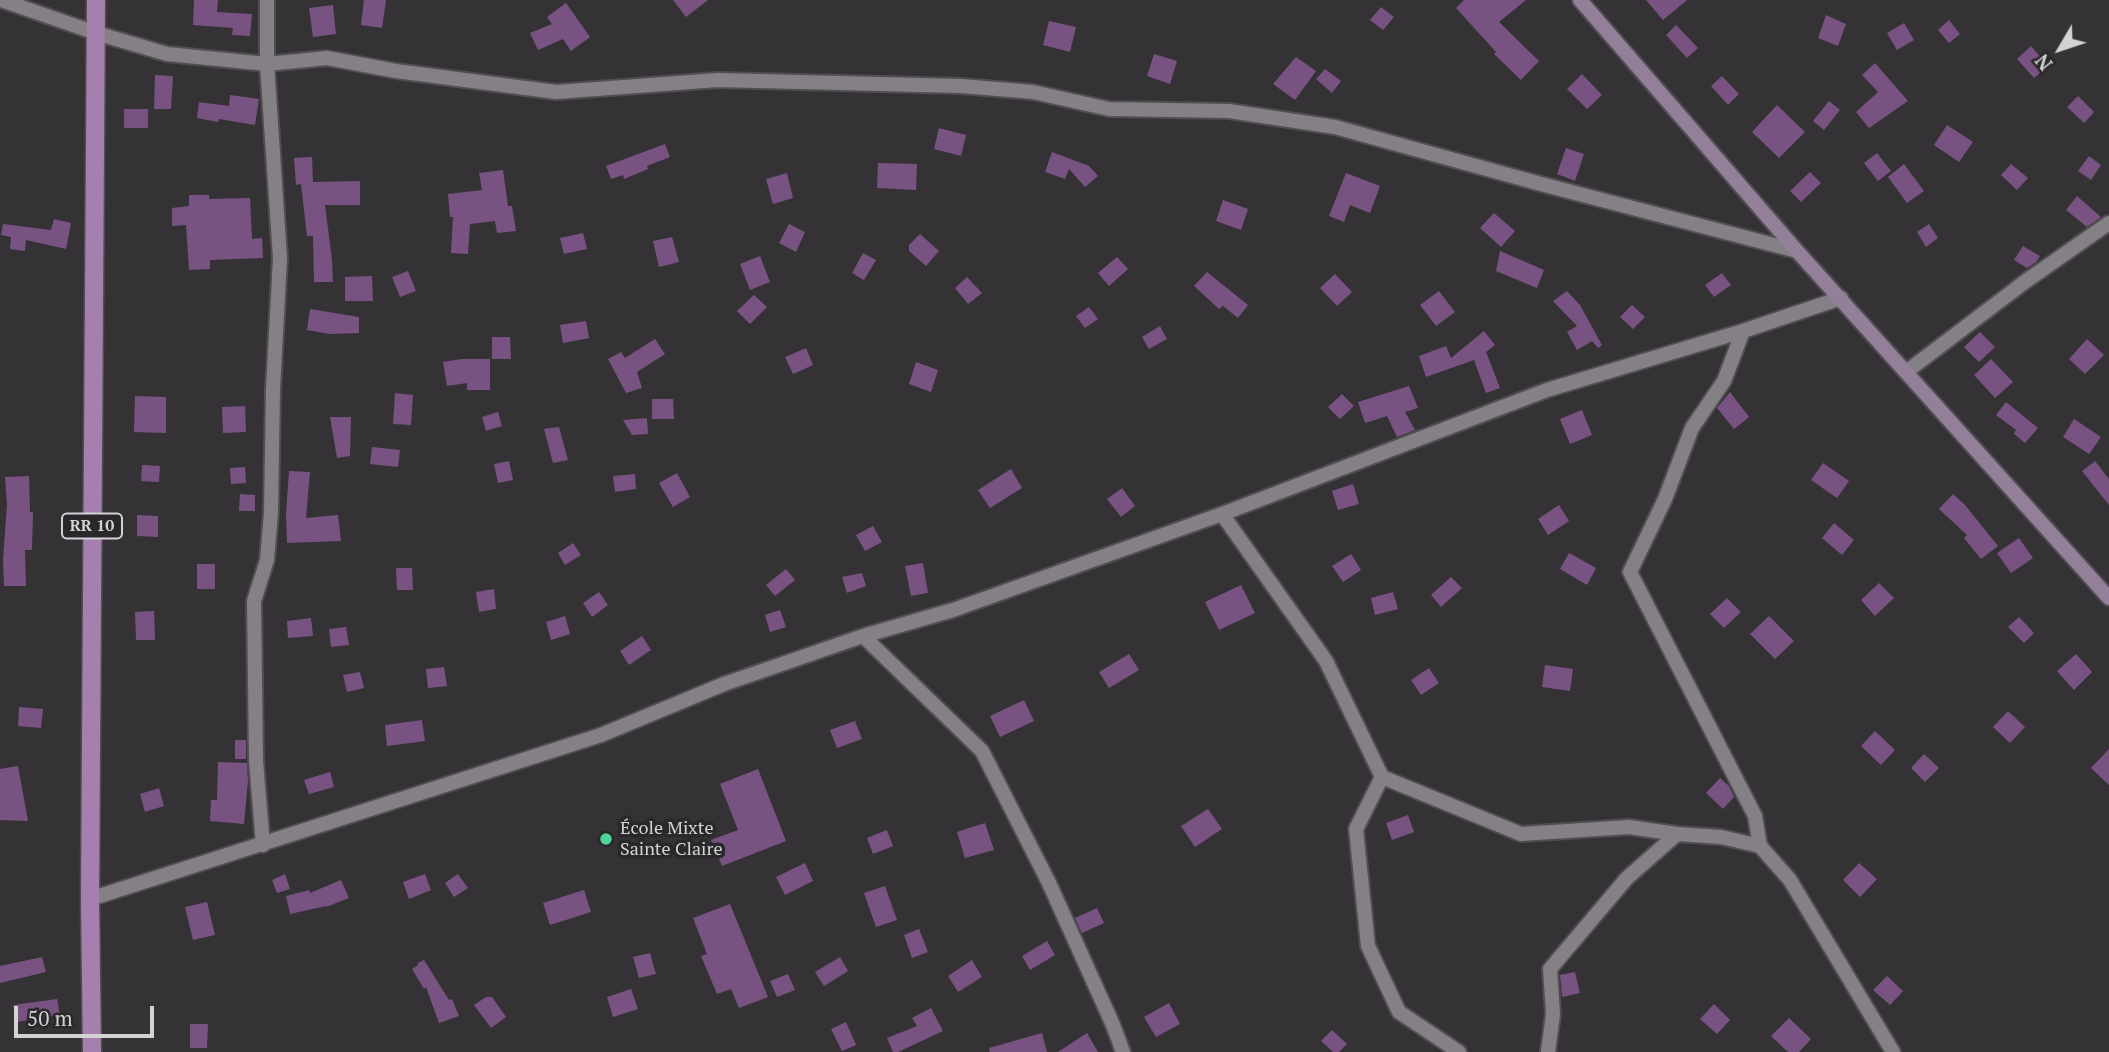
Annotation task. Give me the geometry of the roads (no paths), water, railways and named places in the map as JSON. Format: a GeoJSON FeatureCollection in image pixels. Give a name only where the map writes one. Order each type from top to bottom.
{"type":"FeatureCollection","features":[{"type":"Feature","properties":{"kind":"main road","name":"RR 10"},"geometry":{"type":"LineString","coordinates":[[92,1052],[90,899],[96,0]]}},
{"type":"Feature","properties":{"kind":"street"},"geometry":{"type":"LineString","coordinates":[[1,0],[167,54],[267,64],[327,58],[451,80],[556,92],[718,80],[961,86],[1033,92],[1109,109],[1229,111],[1335,127],[1797,251]]}},
{"type":"Feature","properties":{"kind":"street"},"geometry":{"type":"LineString","coordinates":[[264,845],[256,761],[254,601],[267,560],[270,525],[280,258],[267,64],[267,0]]}},
{"type":"Feature","properties":{"kind":"street"},"geometry":{"type":"LineString","coordinates":[[1580,0],[1797,251],[2109,598]]}},
{"type":"Feature","properties":{"kind":"street"},"geometry":{"type":"LineString","coordinates":[[1906,372],[2026,281],[2109,223]]}},
{"type":"Feature","properties":{"kind":"street"},"geometry":{"type":"LineString","coordinates":[[90,899],[601,735],[724,684],[863,636],[953,610],[1222,514],[1547,390],[1743,331],[1841,298]]}},
{"type":"Feature","properties":{"kind":"street"},"geometry":{"type":"LineString","coordinates":[[1743,331],[1724,381],[1692,428],[1665,499],[1630,572],[1755,816],[1760,846],[1790,880],[1893,1052]]}},
{"type":"Feature","properties":{"kind":"street"},"geometry":{"type":"LineString","coordinates":[[1222,514],[1326,661],[1382,777],[1521,834],[1629,827],[1721,837],[1760,846]]}},
{"type":"Feature","properties":{"kind":"street"},"geometry":{"type":"LineString","coordinates":[[863,636],[982,751],[1049,883],[1123,1052]]}},
{"type":"Feature","properties":{"kind":"street"},"geometry":{"type":"LineString","coordinates":[[1382,777],[1356,829],[1368,946],[1399,1012],[1459,1052]]}},
{"type":"Feature","properties":{"kind":"street"},"geometry":{"type":"LineString","coordinates":[[1548,1052],[1553,1014],[1550,969],[1627,878],[1677,834]]}},
{"type":"Feature","properties":{"kind":"place","name":"École Mixte Sainte Claire"},"geometry":{"type":"Point","coordinates":[606,839]}}]}
